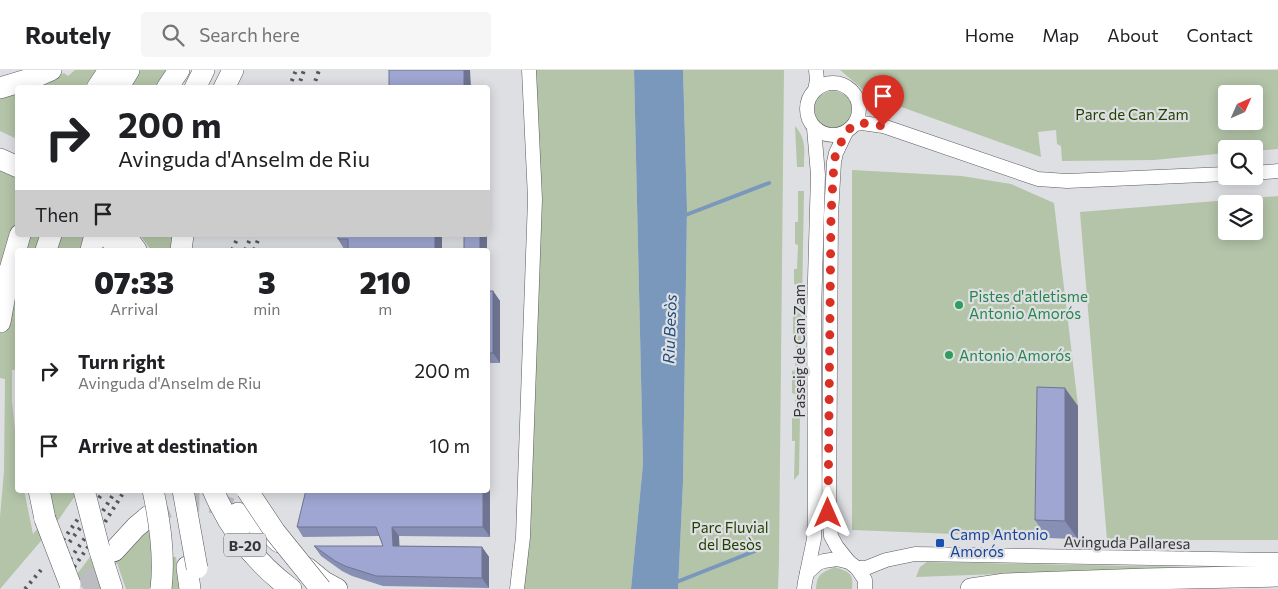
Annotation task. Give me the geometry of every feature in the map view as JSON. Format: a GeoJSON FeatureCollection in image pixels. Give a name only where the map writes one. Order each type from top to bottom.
{"type":"FeatureCollection","features":[{"type":"Feature","properties":{"kind":"highway"},"geometry":{"type":"LineString","coordinates":[[0,88],[33,78],[51,70]]}},
{"type":"Feature","properties":{"kind":"highway"},"geometry":{"type":"LineString","coordinates":[[99,85],[109,70]]}},
{"type":"Feature","properties":{"kind":"highway"},"geometry":{"type":"LineString","coordinates":[[120,85],[129,70]]}},
{"type":"Feature","properties":{"kind":"highway"},"geometry":{"type":"LineString","coordinates":[[169,85],[179,70]]}},
{"type":"Feature","properties":{"kind":"highway"},"geometry":{"type":"LineString","coordinates":[[196,85],[204,70]]}},
{"type":"Feature","properties":{"kind":"highway"},"geometry":{"type":"LineString","coordinates":[[226,85],[233,70]]}},
{"type":"Feature","properties":{"kind":"highway"},"geometry":{"type":"LineString","coordinates":[[0,145],[15,152]]}},
{"type":"Feature","properties":{"kind":"highway"},"geometry":{"type":"LineString","coordinates":[[0,159],[15,166]]}},
{"type":"Feature","properties":{"kind":"highway"},"geometry":{"type":"LineString","coordinates":[[109,237],[117,248]]}},
{"type":"Feature","properties":{"kind":"highway"},"geometry":{"type":"LineString","coordinates":[[126,237],[135,248]]}},
{"type":"Feature","properties":{"kind":"highway"},"geometry":{"type":"LineString","coordinates":[[0,322],[9,273],[15,252]]}},
{"type":"Feature","properties":{"kind":"highway"},"geometry":{"type":"LineString","coordinates":[[85,493],[106,549],[112,589]]}},
{"type":"Feature","properties":{"kind":"highway"},"geometry":{"type":"LineString","coordinates":[[154,493],[162,543],[161,589]]}},
{"type":"Feature","properties":{"kind":"highway"},"geometry":{"type":"LineString","coordinates":[[182,493],[192,568],[190,589]]}},
{"type":"Feature","properties":{"kind":"highway","name":"B-20"},"geometry":{"type":"LineString","coordinates":[[214,493],[221,509],[241,540],[265,567],[290,589]]}},
{"type":"Feature","properties":{"kind":"highway"},"geometry":{"type":"LineString","coordinates":[[249,493],[275,532],[321,589]]}},
{"type":"Feature","properties":{"kind":"highway"},"geometry":{"type":"LineString","coordinates":[[42,510],[47,548],[67,587]]}},
{"type":"Feature","properties":{"kind":"highway"},"geometry":{"type":"LineString","coordinates":[[238,512],[267,531],[311,572],[337,589]]}},
{"type":"Feature","properties":{"kind":"highway"},"geometry":{"type":"LineString","coordinates":[[106,549],[149,516]]}},
{"type":"Feature","properties":{"kind":"highway"},"geometry":{"type":"LineString","coordinates":[[192,568],[200,589]]}},
{"type":"Feature","properties":{"kind":"highway"},"geometry":{"type":"LineString","coordinates":[[971,589],[1005,584],[1278,576]]}},
{"type":"Feature","properties":{"kind":"street"},"geometry":{"type":"LineString","coordinates":[[517,589],[523,537],[535,199],[528,70]]}},
{"type":"Feature","properties":{"kind":"street"},"geometry":{"type":"LineString","coordinates":[[815,90],[816,70]]}},
{"type":"Feature","properties":{"kind":"street"},"geometry":{"type":"LineString","coordinates":[[831,83],[845,86],[856,96],[859,109],[853,123],[841,134],[831,136],[818,131],[809,120],[806,109],[809,98],[815,90],[823,85],[831,83]]}},
{"type":"Feature","properties":{"kind":"street"},"geometry":{"type":"LineString","coordinates":[[853,123],[883,126],[1038,179],[1067,182],[1218,174]]}},
{"type":"Feature","properties":{"kind":"street","name":"Passeig de Can Zam"},"geometry":{"type":"LineString","coordinates":[[853,123],[836,153],[834,162],[831,215],[828,513],[832,536],[837,547],[865,580],[865,589]]}},
{"type":"Feature","properties":{"kind":"street","name":"Passeig de Can Zam"},"geometry":{"type":"LineString","coordinates":[[804,589],[814,539],[814,314],[818,175],[814,128]]}},
{"type":"Feature","properties":{"kind":"street"},"geometry":{"type":"LineString","coordinates":[[1263,172],[1278,171]]}},
{"type":"Feature","properties":{"kind":"street","name":"Avinguda Pallaresa"},"geometry":{"type":"LineString","coordinates":[[807,573],[818,563],[824,561],[837,559],[866,568],[886,560],[915,554],[1278,560]]}},
{"type":"Feature","properties":{"kind":"green space"},"geometry":{"type":"Polygon","coordinates":[[[75,70],[96,70],[85,85],[38,85],[64,73],[68,76],[75,70]]]}},
{"type":"Feature","properties":{"kind":"green space"},"geometry":{"type":"Polygon","coordinates":[[[139,70],[166,70],[156,85],[130,85],[139,70]]]}},
{"type":"Feature","properties":{"kind":"green space"},"geometry":{"type":"Polygon","coordinates":[[[534,70],[634,70],[643,464],[631,589],[520,589],[534,70]]]}},
{"type":"Feature","properties":{"kind":"green space","name":"Parc Fluvial del Besòs"},"geometry":{"type":"Polygon","coordinates":[[[683,70],[784,70],[778,589],[678,589],[683,482],[687,209],[683,70]]]}},
{"type":"Feature","properties":{"kind":"green space","name":"Parc de Can Zam"},"geometry":{"type":"Polygon","coordinates":[[[840,70],[1278,70],[1278,149],[1263,150],[1263,140],[1218,140],[1218,154],[1154,160],[1062,161],[1061,146],[1057,144],[1056,130],[1038,132],[1041,157],[893,104],[887,95],[881,110],[860,87],[840,70]]]}},
{"type":"Feature","properties":{"kind":"green space"},"geometry":{"type":"Polygon","coordinates":[[[833,91],[847,96],[852,110],[847,124],[833,129],[819,124],[814,110],[819,96],[833,91]]]}},
{"type":"Feature","properties":{"kind":"green space"},"geometry":{"type":"Polygon","coordinates":[[[15,93],[15,138],[0,131],[0,97],[15,93]]]}},
{"type":"Feature","properties":{"kind":"green space"},"geometry":{"type":"Polygon","coordinates":[[[795,126],[803,141],[804,167],[797,167],[795,126]]]}},
{"type":"Feature","properties":{"kind":"green space"},"geometry":{"type":"Polygon","coordinates":[[[0,168],[15,177],[15,237],[95,237],[105,248],[15,248],[15,370],[12,370],[12,401],[15,430],[15,493],[25,493],[33,534],[53,509],[49,493],[77,493],[57,522],[0,589],[0,517],[4,471],[5,379],[0,378],[0,168]]]}},
{"type":"Feature","properties":{"kind":"green space","name":"Pistes d'atletisme Antonio Amorós"},"geometry":{"type":"Polygon","coordinates":[[[852,170],[962,176],[1011,184],[1054,203],[1078,406],[1078,539],[852,530],[852,170]]]}},
{"type":"Feature","properties":{"kind":"green space"},"geometry":{"type":"Polygon","coordinates":[[[798,191],[804,191],[799,474],[794,480],[795,441],[792,441],[792,410],[795,409],[795,394],[792,393],[792,371],[795,370],[796,339],[793,338],[793,316],[796,316],[797,285],[794,284],[794,269],[797,269],[798,245],[795,244],[795,222],[798,222],[798,191]]]}},
{"type":"Feature","properties":{"kind":"green space"},"geometry":{"type":"Polygon","coordinates":[[[1278,196],[1278,540],[1107,540],[1080,212],[1218,201],[1218,240],[1263,240],[1263,197],[1278,196]]]}},
{"type":"Feature","properties":{"kind":"green space"},"geometry":{"type":"Polygon","coordinates":[[[141,237],[180,237],[179,248],[150,248],[141,237]]]}},
{"type":"Feature","properties":{"kind":"green space"},"geometry":{"type":"Polygon","coordinates":[[[150,521],[173,557],[176,557],[180,589],[126,589],[115,557],[150,521]]]}},
{"type":"Feature","properties":{"kind":"green space"},"geometry":{"type":"Polygon","coordinates":[[[90,557],[103,589],[84,589],[77,574],[90,557]]]}},
{"type":"Feature","properties":{"kind":"green space"},"geometry":{"type":"Polygon","coordinates":[[[927,562],[1190,567],[916,577],[920,567],[927,562]]]}},
{"type":"Feature","properties":{"kind":"green space"},"geometry":{"type":"Polygon","coordinates":[[[835,567],[850,574],[852,589],[816,589],[819,577],[835,567]]]}},
{"type":"Feature","properties":{"kind":"water","name":"Riu Besòs"},"geometry":{"type":"Polygon","coordinates":[[[634,70],[683,70],[687,209],[683,482],[678,589],[631,589],[643,464],[634,70]]]}},
{"type":"Feature","properties":{"kind":"building"},"geometry":{"type":"Polygon","coordinates":[[[389,70],[464,70],[464,85],[389,85],[389,70]]]}},
{"type":"Feature","properties":{"kind":"building"},"geometry":{"type":"Polygon","coordinates":[[[338,237],[435,237],[435,248],[348,248],[348,239],[338,239],[338,237]]]}},
{"type":"Feature","properties":{"kind":"building"},"geometry":{"type":"Polygon","coordinates":[[[464,237],[480,237],[480,248],[464,248],[464,237]]]}},
{"type":"Feature","properties":{"kind":"building"},"geometry":{"type":"Polygon","coordinates":[[[490,291],[493,291],[493,353],[490,353],[490,291]]]}},
{"type":"Feature","properties":{"kind":"building"},"geometry":{"type":"Polygon","coordinates":[[[1037,387],[1065,388],[1065,521],[1035,520],[1037,387]]]}},
{"type":"Feature","properties":{"kind":"building"},"geometry":{"type":"Polygon","coordinates":[[[305,493],[483,493],[483,527],[392,527],[393,546],[482,547],[482,578],[376,576],[345,566],[314,546],[383,546],[376,527],[297,527],[305,493]]]}},
{"type":"Feature","properties":{"kind":"waterway"},"geometry":{"type":"LineString","coordinates":[[683,216],[769,183]]}},
{"type":"Feature","properties":{"kind":"waterway"},"geometry":{"type":"LineString","coordinates":[[674,583],[760,549]]}},
{"type":"Feature","properties":{"kind":"tunnel"},"geometry":{"type":"LineString","coordinates":[[149,516],[180,504],[201,501],[212,502],[234,510]]}},
{"type":"Feature","properties":{"kind":"tunnel"},"geometry":{"type":"LineString","coordinates":[[84,589],[113,551]]}},
{"type":"Feature","properties":{"kind":"railway"},"geometry":{"type":"LineString","coordinates":[[290,85],[296,70]]}},
{"type":"Feature","properties":{"kind":"railway"},"geometry":{"type":"LineString","coordinates":[[299,85],[304,70]]}},
{"type":"Feature","properties":{"kind":"railway"},"geometry":{"type":"LineString","coordinates":[[314,85],[319,70]]}},
{"type":"Feature","properties":{"kind":"railway"},"geometry":{"type":"LineString","coordinates":[[233,248],[238,237]]}},
{"type":"Feature","properties":{"kind":"railway"},"geometry":{"type":"LineString","coordinates":[[246,248],[251,237]]}},
{"type":"Feature","properties":{"kind":"railway"},"geometry":{"type":"LineString","coordinates":[[255,248],[259,237]]}},
{"type":"Feature","properties":{"kind":"railway"},"geometry":{"type":"LineString","coordinates":[[99,498],[102,493]]}},
{"type":"Feature","properties":{"kind":"railway"},"geometry":{"type":"LineString","coordinates":[[103,511],[114,493]]}},
{"type":"Feature","properties":{"kind":"railway"},"geometry":{"type":"LineString","coordinates":[[105,522],[123,493]]}},
{"type":"Feature","properties":{"kind":"railway"},"geometry":{"type":"LineString","coordinates":[[63,540],[80,516]]}},
{"type":"Feature","properties":{"kind":"railway"},"geometry":{"type":"LineString","coordinates":[[65,548],[80,528]]}},
{"type":"Feature","properties":{"kind":"railway"},"geometry":{"type":"LineString","coordinates":[[70,559],[85,538]]}},
{"type":"Feature","properties":{"kind":"railway"},"geometry":{"type":"LineString","coordinates":[[74,567],[88,547]]}},
{"type":"Feature","properties":{"kind":"railway"},"geometry":{"type":"LineString","coordinates":[[25,589],[41,570]]}},
{"type":"Feature","properties":{"kind":"place","name":"Pistes d'atletisme Antonio Amorós"},"geometry":{"type":"Point","coordinates":[959,305]}},
{"type":"Feature","properties":{"kind":"place","name":"Antonio Amorós"},"geometry":{"type":"Point","coordinates":[949,355]}},
{"type":"Feature","properties":{"kind":"place","name":"Camp Antonio Amorós"},"geometry":{"type":"Point","coordinates":[940,543]}},
{"type":"Feature","properties":{"kind":"route"},"geometry":{"type":"LineString","coordinates":[[828,513],[831,215],[834,162],[846,132],[855,124],[883,126]]}}]}
